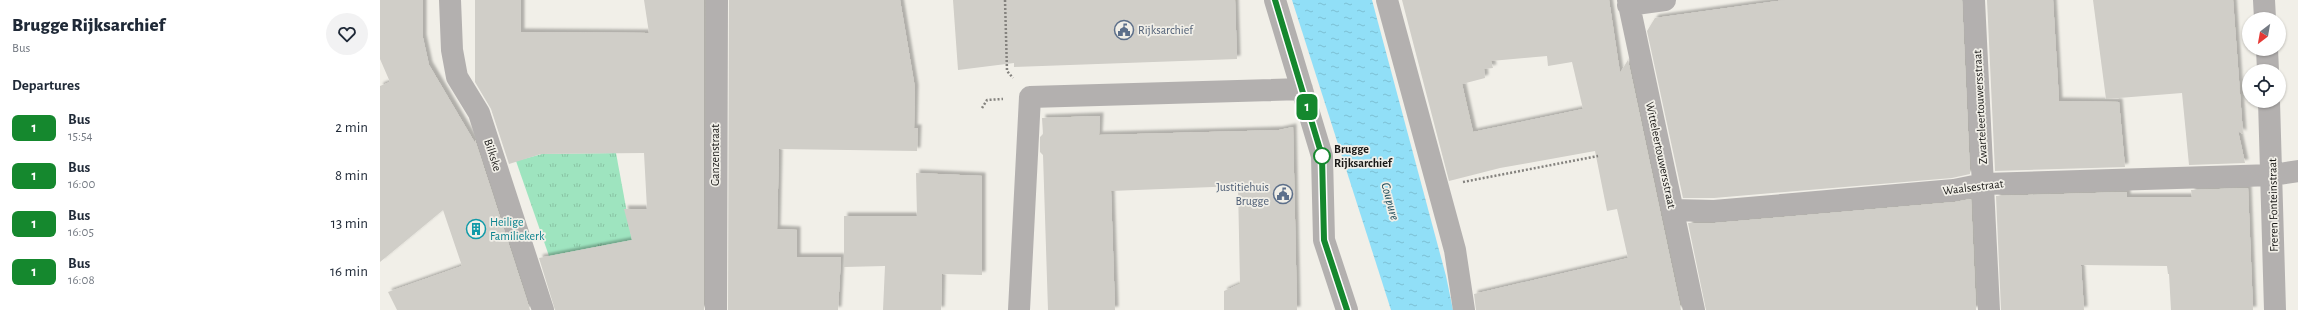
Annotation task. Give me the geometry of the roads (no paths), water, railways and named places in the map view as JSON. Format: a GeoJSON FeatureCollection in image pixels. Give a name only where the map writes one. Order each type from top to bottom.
{"type":"FeatureCollection","features":[{"type":"Feature","properties":{"kind":"street","name":"Bilkske"},"geometry":{"type":"LineString","coordinates":[[450,0],[452,50],[457,77],[479,113],[543,310]]}},
{"type":"Feature","properties":{"kind":"street","name":"Ganzenstraat"},"geometry":{"type":"LineString","coordinates":[[716,310],[715,122],[717,0]]}},
{"type":"Feature","properties":{"kind":"street"},"geometry":{"type":"LineString","coordinates":[[1275,0],[1322,156],[1324,240],[1347,310]]}},
{"type":"Feature","properties":{"kind":"street"},"geometry":{"type":"LineString","coordinates":[[1388,0],[1455,250],[1464,310]]}},
{"type":"Feature","properties":{"kind":"street"},"geometry":{"type":"LineString","coordinates":[[1628,2],[1665,0]]}},
{"type":"Feature","properties":{"kind":"street","name":"Zwarteleertouwersstraat"},"geometry":{"type":"LineString","coordinates":[[1974,0],[1989,310]]}},
{"type":"Feature","properties":{"kind":"street"},"geometry":{"type":"LineString","coordinates":[[2264,0],[2265,12]]}},
{"type":"Feature","properties":{"kind":"street","name":"Witteleertouwersstraat"},"geometry":{"type":"LineString","coordinates":[[1628,2],[1694,310]]}},
{"type":"Feature","properties":{"kind":"street"},"geometry":{"type":"LineString","coordinates":[[1019,310],[1030,97],[1302,88]]}},
{"type":"Feature","properties":{"kind":"street","name":"Freren Fonteinstraat"},"geometry":{"type":"LineString","coordinates":[[2269,108],[2273,175],[2275,310]]}},
{"type":"Feature","properties":{"kind":"street","name":"Waalsestraat"},"geometry":{"type":"LineString","coordinates":[[1673,210],[1714,211],[1954,190],[1984,184],[2273,175],[2298,171]]}},
{"type":"Feature","properties":{"kind":"water","name":"Coupure"},"geometry":{"type":"Polygon","coordinates":[[[1292,0],[1372,0],[1446,276],[1453,310],[1391,310],[1292,0]]]}},
{"type":"Feature","properties":{"kind":"place","name":"Rijksarchief"},"geometry":{"type":"Point","coordinates":[1124,30]}},
{"type":"Feature","properties":{"kind":"place","name":"Brugge Rijksarchief"},"geometry":{"type":"Point","coordinates":[1322,156]}},
{"type":"Feature","properties":{"kind":"place","name":"Justitiehuis Brugge"},"geometry":{"type":"Point","coordinates":[1283,194]}},
{"type":"Feature","properties":{"kind":"place","name":"Heilige Familiekerk"},"geometry":{"type":"Point","coordinates":[476,229]}}]}
